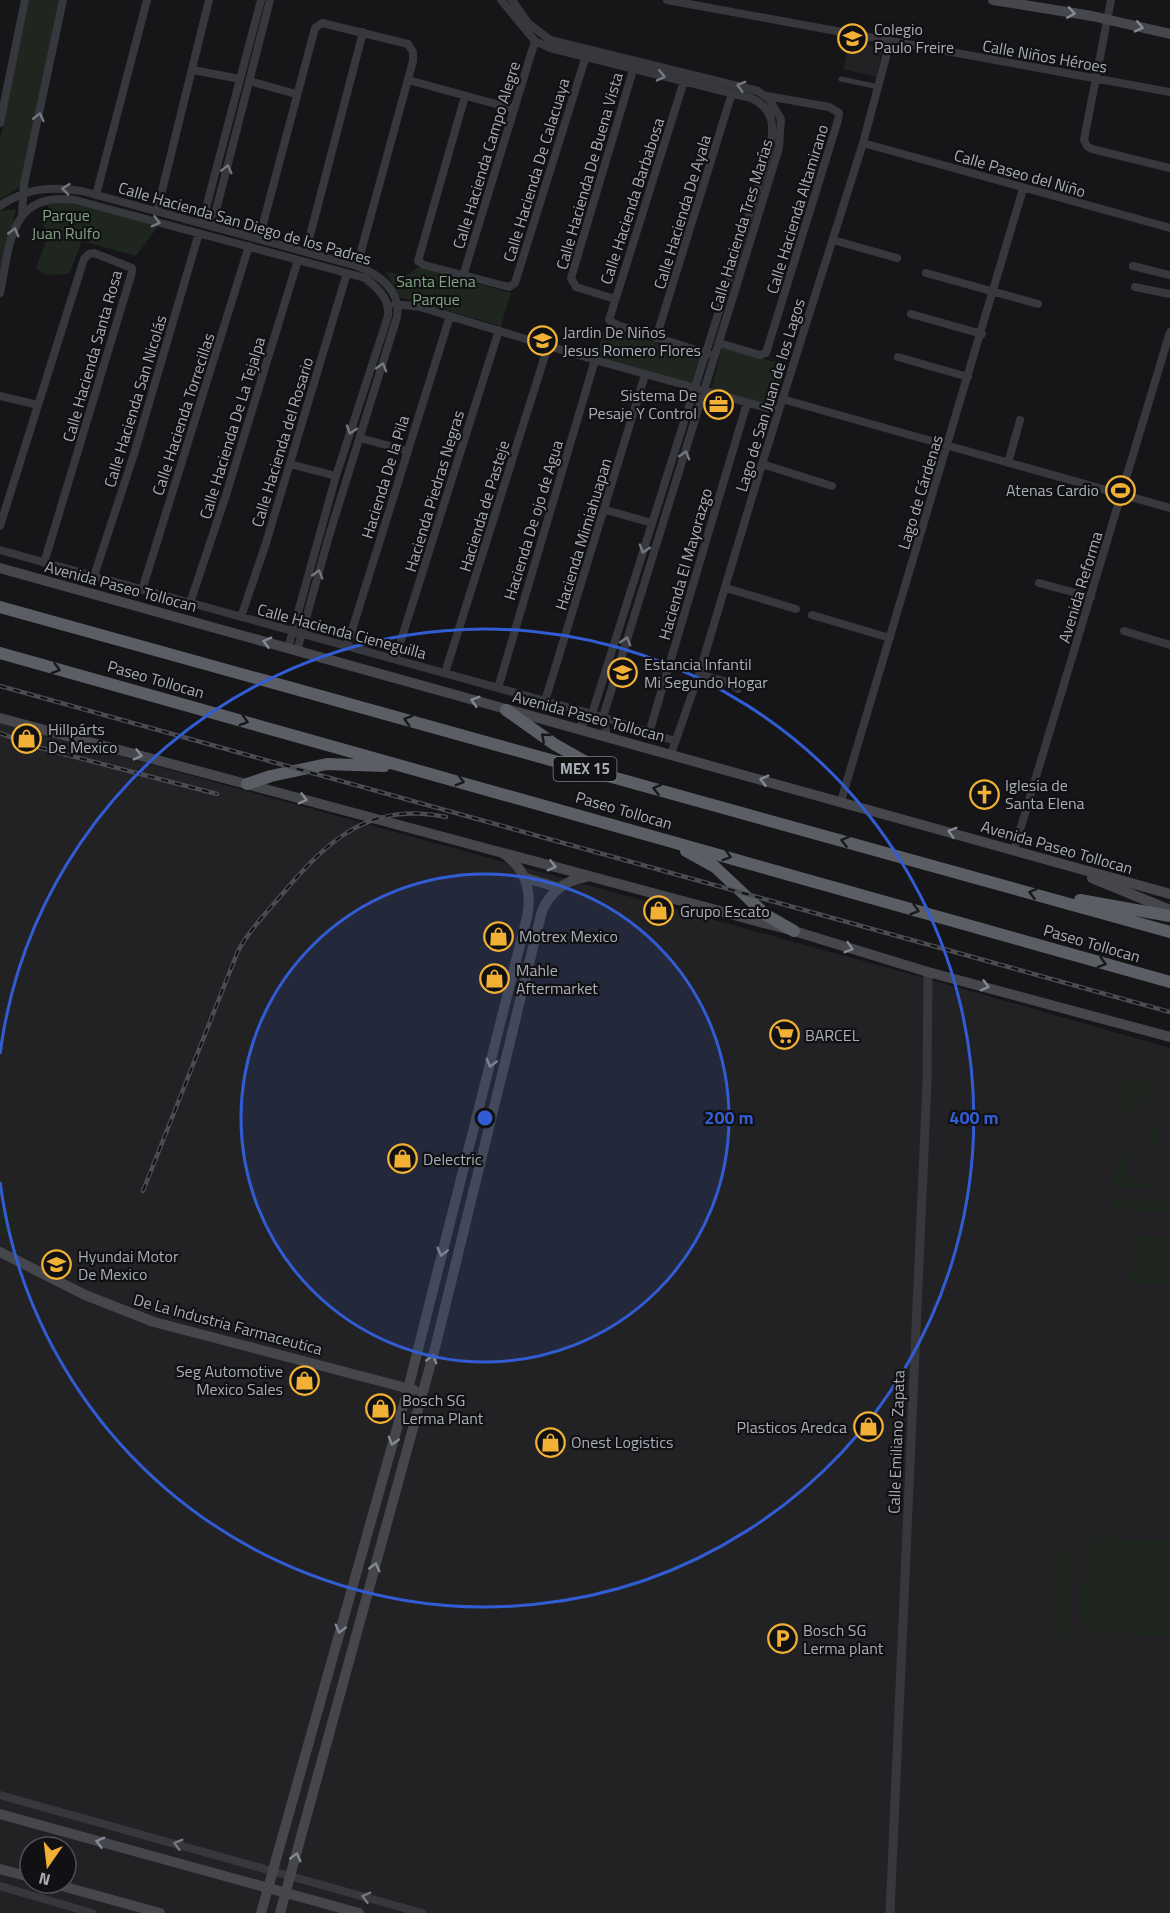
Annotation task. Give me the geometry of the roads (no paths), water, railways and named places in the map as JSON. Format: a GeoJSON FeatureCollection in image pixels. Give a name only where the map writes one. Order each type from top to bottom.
{"type":"FeatureCollection","features":[{"type":"Feature","properties":{"kind":"highway","name":"Paseo Tollocan"},"geometry":{"type":"LineString","coordinates":[[0,607],[1170,932]]}},
{"type":"Feature","properties":{"kind":"highway","name":"Paseo Tollocan"},"geometry":{"type":"LineString","coordinates":[[0,653],[1170,982]]}},
{"type":"Feature","properties":{"kind":"highway"},"geometry":{"type":"LineString","coordinates":[[506,710],[563,750],[613,777]]}},
{"type":"Feature","properties":{"kind":"highway"},"geometry":{"type":"LineString","coordinates":[[247,784],[271,776],[327,764],[404,766]]}},
{"type":"Feature","properties":{"kind":"highway"},"geometry":{"type":"LineString","coordinates":[[671,840],[680,848],[716,867],[766,915],[794,930]]}},
{"type":"Feature","properties":{"kind":"highway"},"geometry":{"type":"LineString","coordinates":[[1066,902],[1078,900],[1106,903],[1170,916]]}},
{"type":"Feature","properties":{"kind":"main road"},"geometry":{"type":"LineString","coordinates":[[993,0],[1108,20],[1170,34]]}},
{"type":"Feature","properties":{"kind":"main road","name":"Avenida Paseo Tollocan"},"geometry":{"type":"LineString","coordinates":[[0,568],[1170,894]]}},
{"type":"Feature","properties":{"kind":"main road"},"geometry":{"type":"LineString","coordinates":[[0,718],[794,930],[928,972],[1170,1037]]}},
{"type":"Feature","properties":{"kind":"main road"},"geometry":{"type":"LineString","coordinates":[[501,853],[526,878],[559,888]]}},
{"type":"Feature","properties":{"kind":"main road"},"geometry":{"type":"LineString","coordinates":[[1068,866],[1170,910]]}},
{"type":"Feature","properties":{"kind":"main road"},"geometry":{"type":"LineString","coordinates":[[280,1913],[423,1393],[542,911],[550,896],[559,888],[576,879],[597,877]]}},
{"type":"Feature","properties":{"kind":"main road"},"geometry":{"type":"LineString","coordinates":[[261,1913],[408,1389],[530,905],[526,878]]}},
{"type":"Feature","properties":{"kind":"main road","name":"De La Industria Farmaceutica"},"geometry":{"type":"LineString","coordinates":[[0,1252],[85,1295],[154,1322],[423,1393]]}},
{"type":"Feature","properties":{"kind":"main road"},"geometry":{"type":"LineString","coordinates":[[0,1814],[359,1913]]}},
{"type":"Feature","properties":{"kind":"main road"},"geometry":{"type":"LineString","coordinates":[[0,1869],[18,1874]]}},
{"type":"Feature","properties":{"kind":"main road"},"geometry":{"type":"LineString","coordinates":[[78,1890],[160,1913]]}},
{"type":"Feature","properties":{"kind":"street"},"geometry":{"type":"LineString","coordinates":[[0,123],[25,0]]}},
{"type":"Feature","properties":{"kind":"street"},"geometry":{"type":"LineString","coordinates":[[0,293],[14,226],[22,214],[22,194],[63,0]]}},
{"type":"Feature","properties":{"kind":"street"},"geometry":{"type":"LineString","coordinates":[[96,195],[147,0]]}},
{"type":"Feature","properties":{"kind":"street"},"geometry":{"type":"LineString","coordinates":[[157,211],[209,0]]}},
{"type":"Feature","properties":{"kind":"street"},"geometry":{"type":"LineString","coordinates":[[212,226],[249,81],[261,0]]}},
{"type":"Feature","properties":{"kind":"street"},"geometry":{"type":"LineString","coordinates":[[202,223],[240,79],[270,0]]}},
{"type":"Feature","properties":{"kind":"street"},"geometry":{"type":"LineString","coordinates":[[501,0],[535,41]]}},
{"type":"Feature","properties":{"kind":"street","name":"Calle Hacienda Tres Marías"},"geometry":{"type":"LineString","coordinates":[[512,0],[540,35],[611,60],[712,83],[732,93],[751,98],[762,105],[770,115],[773,133],[592,714],[579,728]]}},
{"type":"Feature","properties":{"kind":"street","name":"Calle Niños Héroes"},"geometry":{"type":"LineString","coordinates":[[667,0],[1170,92]]}},
{"type":"Feature","properties":{"kind":"street"},"geometry":{"type":"LineString","coordinates":[[1111,0],[1084,134],[1087,146],[1170,168]]}},
{"type":"Feature","properties":{"kind":"street"},"geometry":{"type":"LineString","coordinates":[[259,239],[313,33],[322,23],[408,44],[413,52],[408,80],[357,266]]}},
{"type":"Feature","properties":{"kind":"street"},"geometry":{"type":"LineString","coordinates":[[306,251],[363,32]]}},
{"type":"Feature","properties":{"kind":"street","name":"Calle Hacienda Tres Marías"},"geometry":{"type":"LineString","coordinates":[[535,41],[585,59],[611,60],[633,70],[684,81],[746,87],[765,96],[781,119],[781,138],[716,356],[603,717],[607,736]]}},
{"type":"Feature","properties":{"kind":"street","name":"Calle Hacienda Campo Alegre"},"geometry":{"type":"LineString","coordinates":[[463,276],[535,41]]}},
{"type":"Feature","properties":{"kind":"street","name":"Lago de San Juan de los Lagos"},"geometry":{"type":"LineString","coordinates":[[671,754],[699,674],[778,411],[863,143],[890,42]]}},
{"type":"Feature","properties":{"kind":"street","name":"Calle Hacienda De Calacuaya"},"geometry":{"type":"LineString","coordinates":[[463,276],[509,287],[515,283],[585,59]]}},
{"type":"Feature","properties":{"kind":"street"},"geometry":{"type":"LineString","coordinates":[[193,70],[240,79]]}},
{"type":"Feature","properties":{"kind":"street","name":"Calle Hacienda De Buena Vista"},"geometry":{"type":"LineString","coordinates":[[615,299],[576,287],[571,273],[633,70]]}},
{"type":"Feature","properties":{"kind":"street"},"geometry":{"type":"LineString","coordinates":[[841,79],[879,87]]}},
{"type":"Feature","properties":{"kind":"street"},"geometry":{"type":"LineString","coordinates":[[408,80],[514,109]]}},
{"type":"Feature","properties":{"kind":"street"},"geometry":{"type":"LineString","coordinates":[[249,81],[296,94]]}},
{"type":"Feature","properties":{"kind":"street","name":"Calle Hacienda Barbabosa"},"geometry":{"type":"LineString","coordinates":[[656,338],[616,326],[609,318],[684,81]]}},
{"type":"Feature","properties":{"kind":"street","name":"Calle Hacienda De Ayala"},"geometry":{"type":"LineString","coordinates":[[656,338],[732,93]]}},
{"type":"Feature","properties":{"kind":"street"},"geometry":{"type":"LineString","coordinates":[[463,276],[424,264],[418,259],[465,96]]}},
{"type":"Feature","properties":{"kind":"street","name":"Calle Hacienda Altamirano"},"geometry":{"type":"LineString","coordinates":[[719,343],[760,355],[768,351],[838,113],[829,107],[765,96]]}},
{"type":"Feature","properties":{"kind":"street"},"geometry":{"type":"LineString","coordinates":[[228,126],[237,128]]}},
{"type":"Feature","properties":{"kind":"street","name":"Calle Paseo del Niño"},"geometry":{"type":"LineString","coordinates":[[863,143],[1170,228]]}},
{"type":"Feature","properties":{"kind":"street","name":"Calle Hacienda San Diego de los Padres"},"geometry":{"type":"LineString","coordinates":[[0,206],[22,194],[54,188],[96,195],[357,266],[381,278],[399,303]]}},
{"type":"Feature","properties":{"kind":"street","name":"Lago de Cárdenas"},"geometry":{"type":"LineString","coordinates":[[840,801],[982,334],[1023,189]]}},
{"type":"Feature","properties":{"kind":"street","name":"Calle Hacienda San Diego de los Padres"},"geometry":{"type":"LineString","coordinates":[[22,214],[43,200],[54,198],[75,200],[365,278],[373,284],[388,305]]}},
{"type":"Feature","properties":{"kind":"street"},"geometry":{"type":"LineString","coordinates":[[130,215],[132,205]]}},
{"type":"Feature","properties":{"kind":"street","name":"Calle Hacienda San Nicolás"},"geometry":{"type":"LineString","coordinates":[[94,576],[135,451],[199,233]]}},
{"type":"Feature","properties":{"kind":"street"},"geometry":{"type":"LineString","coordinates":[[833,240],[897,258]]}},
{"type":"Feature","properties":{"kind":"street","name":"Calle Hacienda Torrecillas"},"geometry":{"type":"LineString","coordinates":[[142,590],[249,246]]}},
{"type":"Feature","properties":{"kind":"street"},"geometry":{"type":"LineString","coordinates":[[282,255],[284,246]]}},
{"type":"Feature","properties":{"kind":"street","name":"Calle Hacienda Santa Rosa"},"geometry":{"type":"LineString","coordinates":[[0,526],[87,255],[94,253],[129,265],[132,272],[44,563]]}},
{"type":"Feature","properties":{"kind":"street","name":"Calle Hacienda De La Tejalpa"},"geometry":{"type":"LineString","coordinates":[[190,603],[226,495],[298,260]]}},
{"type":"Feature","properties":{"kind":"street"},"geometry":{"type":"LineString","coordinates":[[1133,266],[1170,275]]}},
{"type":"Feature","properties":{"kind":"street","name":"Calle Hacienda del Rosario"},"geometry":{"type":"LineString","coordinates":[[241,617],[347,273]]}},
{"type":"Feature","properties":{"kind":"street"},"geometry":{"type":"LineString","coordinates":[[926,273],[1038,304]]}},
{"type":"Feature","properties":{"kind":"street"},"geometry":{"type":"LineString","coordinates":[[1135,287],[1170,294]]}},
{"type":"Feature","properties":{"kind":"street"},"geometry":{"type":"LineString","coordinates":[[293,649],[301,633],[399,303]]}},
{"type":"Feature","properties":{"kind":"street"},"geometry":{"type":"LineString","coordinates":[[293,649],[293,631],[320,533],[388,316],[388,305],[399,303],[450,316],[645,375],[778,411]]}},
{"type":"Feature","properties":{"kind":"street"},"geometry":{"type":"LineString","coordinates":[[911,314],[982,334]]}},
{"type":"Feature","properties":{"kind":"street","name":"Hacienda De la Pila"},"geometry":{"type":"LineString","coordinates":[[347,646],[450,316]]}},
{"type":"Feature","properties":{"kind":"street","name":"Hacienda Piedras Negras"},"geometry":{"type":"LineString","coordinates":[[395,659],[499,330]]}},
{"type":"Feature","properties":{"kind":"street","name":"Avenida Reforma"},"geometry":{"type":"LineString","coordinates":[[1014,850],[1170,332]]}},
{"type":"Feature","properties":{"kind":"street"},"geometry":{"type":"LineString","coordinates":[[656,338],[716,356]]}},
{"type":"Feature","properties":{"kind":"street","name":"Hacienda de Pasteje"},"geometry":{"type":"LineString","coordinates":[[445,673],[548,346]]}},
{"type":"Feature","properties":{"kind":"street"},"geometry":{"type":"LineString","coordinates":[[898,357],[968,377]]}},
{"type":"Feature","properties":{"kind":"street","name":"Hacienda De ojo de Agua"},"geometry":{"type":"LineString","coordinates":[[498,688],[595,360]]}},
{"type":"Feature","properties":{"kind":"street","name":"Hacienda Mimiahuapan"},"geometry":{"type":"LineString","coordinates":[[545,701],[606,510],[645,375]]}},
{"type":"Feature","properties":{"kind":"street"},"geometry":{"type":"LineString","coordinates":[[0,396],[38,405]]}},
{"type":"Feature","properties":{"kind":"street"},"geometry":{"type":"LineString","coordinates":[[362,396],[372,398]]}},
{"type":"Feature","properties":{"kind":"street"},"geometry":{"type":"LineString","coordinates":[[782,399],[1170,508]]}},
{"type":"Feature","properties":{"kind":"street","name":"Hacienda El Mayorazgo"},"geometry":{"type":"LineString","coordinates":[[649,733],[747,403]]}},
{"type":"Feature","properties":{"kind":"street"},"geometry":{"type":"LineString","coordinates":[[1008,463],[1020,420]]}},
{"type":"Feature","properties":{"kind":"street"},"geometry":{"type":"LineString","coordinates":[[360,438],[408,451]]}},
{"type":"Feature","properties":{"kind":"street"},"geometry":{"type":"LineString","coordinates":[[290,464],[336,476]]}},
{"type":"Feature","properties":{"kind":"street"},"geometry":{"type":"LineString","coordinates":[[762,464],[832,486]]}},
{"type":"Feature","properties":{"kind":"street"},"geometry":{"type":"LineString","coordinates":[[668,473],[678,476]]}},
{"type":"Feature","properties":{"kind":"street"},"geometry":{"type":"LineString","coordinates":[[606,510],[652,523]]}},
{"type":"Feature","properties":{"kind":"street"},"geometry":{"type":"LineString","coordinates":[[320,533],[329,536]]}},
{"type":"Feature","properties":{"kind":"street","name":"Calle Hacienda Cieneguilla"},"geometry":{"type":"LineString","coordinates":[[0,550],[603,717],[675,741]]}},
{"type":"Feature","properties":{"kind":"street"},"geometry":{"type":"LineString","coordinates":[[1039,583],[1091,597]]}},
{"type":"Feature","properties":{"kind":"street"},"geometry":{"type":"LineString","coordinates":[[726,588],[796,609]]}},
{"type":"Feature","properties":{"kind":"street"},"geometry":{"type":"LineString","coordinates":[[630,594],[640,597]]}},
{"type":"Feature","properties":{"kind":"street"},"geometry":{"type":"LineString","coordinates":[[812,615],[890,638]]}},
{"type":"Feature","properties":{"kind":"street"},"geometry":{"type":"LineString","coordinates":[[1124,631],[1170,645]]}},
{"type":"Feature","properties":{"kind":"street"},"geometry":{"type":"LineString","coordinates":[[699,674],[730,683],[738,689]]}},
{"type":"Feature","properties":{"kind":"street","name":"Calle Emiliano Zapata"},"geometry":{"type":"LineString","coordinates":[[890,1913],[927,1083],[928,972]]}},
{"type":"Feature","properties":{"kind":"street"},"geometry":{"type":"LineString","coordinates":[[513,977],[525,981]]}},
{"type":"Feature","properties":{"kind":"street"},"geometry":{"type":"LineString","coordinates":[[497,1040],[508,1044]]}},
{"type":"Feature","properties":{"kind":"street"},"geometry":{"type":"LineString","coordinates":[[463,1168],[476,1172]]}},
{"type":"Feature","properties":{"kind":"street"},"geometry":{"type":"LineString","coordinates":[[0,1795],[422,1913]]}},
{"type":"Feature","properties":{"kind":"street"},"geometry":{"type":"LineString","coordinates":[[0,1886],[92,1913]]}},
{"type":"Feature","properties":{"kind":"railway"},"geometry":{"type":"LineString","coordinates":[[0,686],[1170,1012]]}},
{"type":"Feature","properties":{"kind":"railway"},"geometry":{"type":"LineString","coordinates":[[0,733],[33,746],[217,794]]}},
{"type":"Feature","properties":{"kind":"railway"},"geometry":{"type":"LineString","coordinates":[[143,1191],[238,951],[259,920],[318,856],[335,841],[354,829],[374,820],[395,815],[419,813],[446,817]]}},
{"type":"Feature","properties":{"kind":"place","name":"Colegio Paulo Freire"},"geometry":{"type":"Point","coordinates":[853,38]}},
{"type":"Feature","properties":{"kind":"place","name":"Jardin De Niños Jesus Romero Flores"},"geometry":{"type":"Point","coordinates":[542,341]}},
{"type":"Feature","properties":{"kind":"place","name":"Sistema De Pesaje Y Control"},"geometry":{"type":"Point","coordinates":[718,404]}},
{"type":"Feature","properties":{"kind":"place","name":"Atenas Cardio"},"geometry":{"type":"Point","coordinates":[1120,490]}},
{"type":"Feature","properties":{"kind":"place","name":"Estancia Infantil Mi Segundo Hogar"},"geometry":{"type":"Point","coordinates":[623,673]}},
{"type":"Feature","properties":{"kind":"place","name":"Hillpárts De Mexico"},"geometry":{"type":"Point","coordinates":[27,738]}},
{"type":"Feature","properties":{"kind":"place","name":"Iglesia de Santa Elena"},"geometry":{"type":"Point","coordinates":[984,794]}},
{"type":"Feature","properties":{"kind":"place","name":"Grupo Escato"},"geometry":{"type":"Point","coordinates":[659,911]}},
{"type":"Feature","properties":{"kind":"place","name":"Motrex Mexico"},"geometry":{"type":"Point","coordinates":[498,936]}},
{"type":"Feature","properties":{"kind":"place","name":"Mahle Aftermarket"},"geometry":{"type":"Point","coordinates":[495,979]}},
{"type":"Feature","properties":{"kind":"place","name":"BARCEL"},"geometry":{"type":"Point","coordinates":[784,1035]}},
{"type":"Feature","properties":{"kind":"place","name":"Delectric"},"geometry":{"type":"Point","coordinates":[402,1159]}},
{"type":"Feature","properties":{"kind":"place","name":"Hyundai Motor De Mexico"},"geometry":{"type":"Point","coordinates":[57,1265]}},
{"type":"Feature","properties":{"kind":"place","name":"Seg Automotive Mexico Sales"},"geometry":{"type":"Point","coordinates":[304,1380]}},
{"type":"Feature","properties":{"kind":"place","name":"Bosch SG Lerma Plant"},"geometry":{"type":"Point","coordinates":[381,1409]}},
{"type":"Feature","properties":{"kind":"place","name":"Plasticos Aredca"},"geometry":{"type":"Point","coordinates":[868,1427]}},
{"type":"Feature","properties":{"kind":"place","name":"Onest Logistics"},"geometry":{"type":"Point","coordinates":[550,1442]}},
{"type":"Feature","properties":{"kind":"place","name":"Bosch SG Lerma plant"},"geometry":{"type":"Point","coordinates":[782,1639]}},
{"type":"Feature","properties":{"kind":"park label","name":"Parque Juan Rulfo"},"geometry":{"type":"Point","coordinates":[66,224]}},
{"type":"Feature","properties":{"kind":"park label","name":"Santa Elena Parque"},"geometry":{"type":"Point","coordinates":[436,290]}}]}
